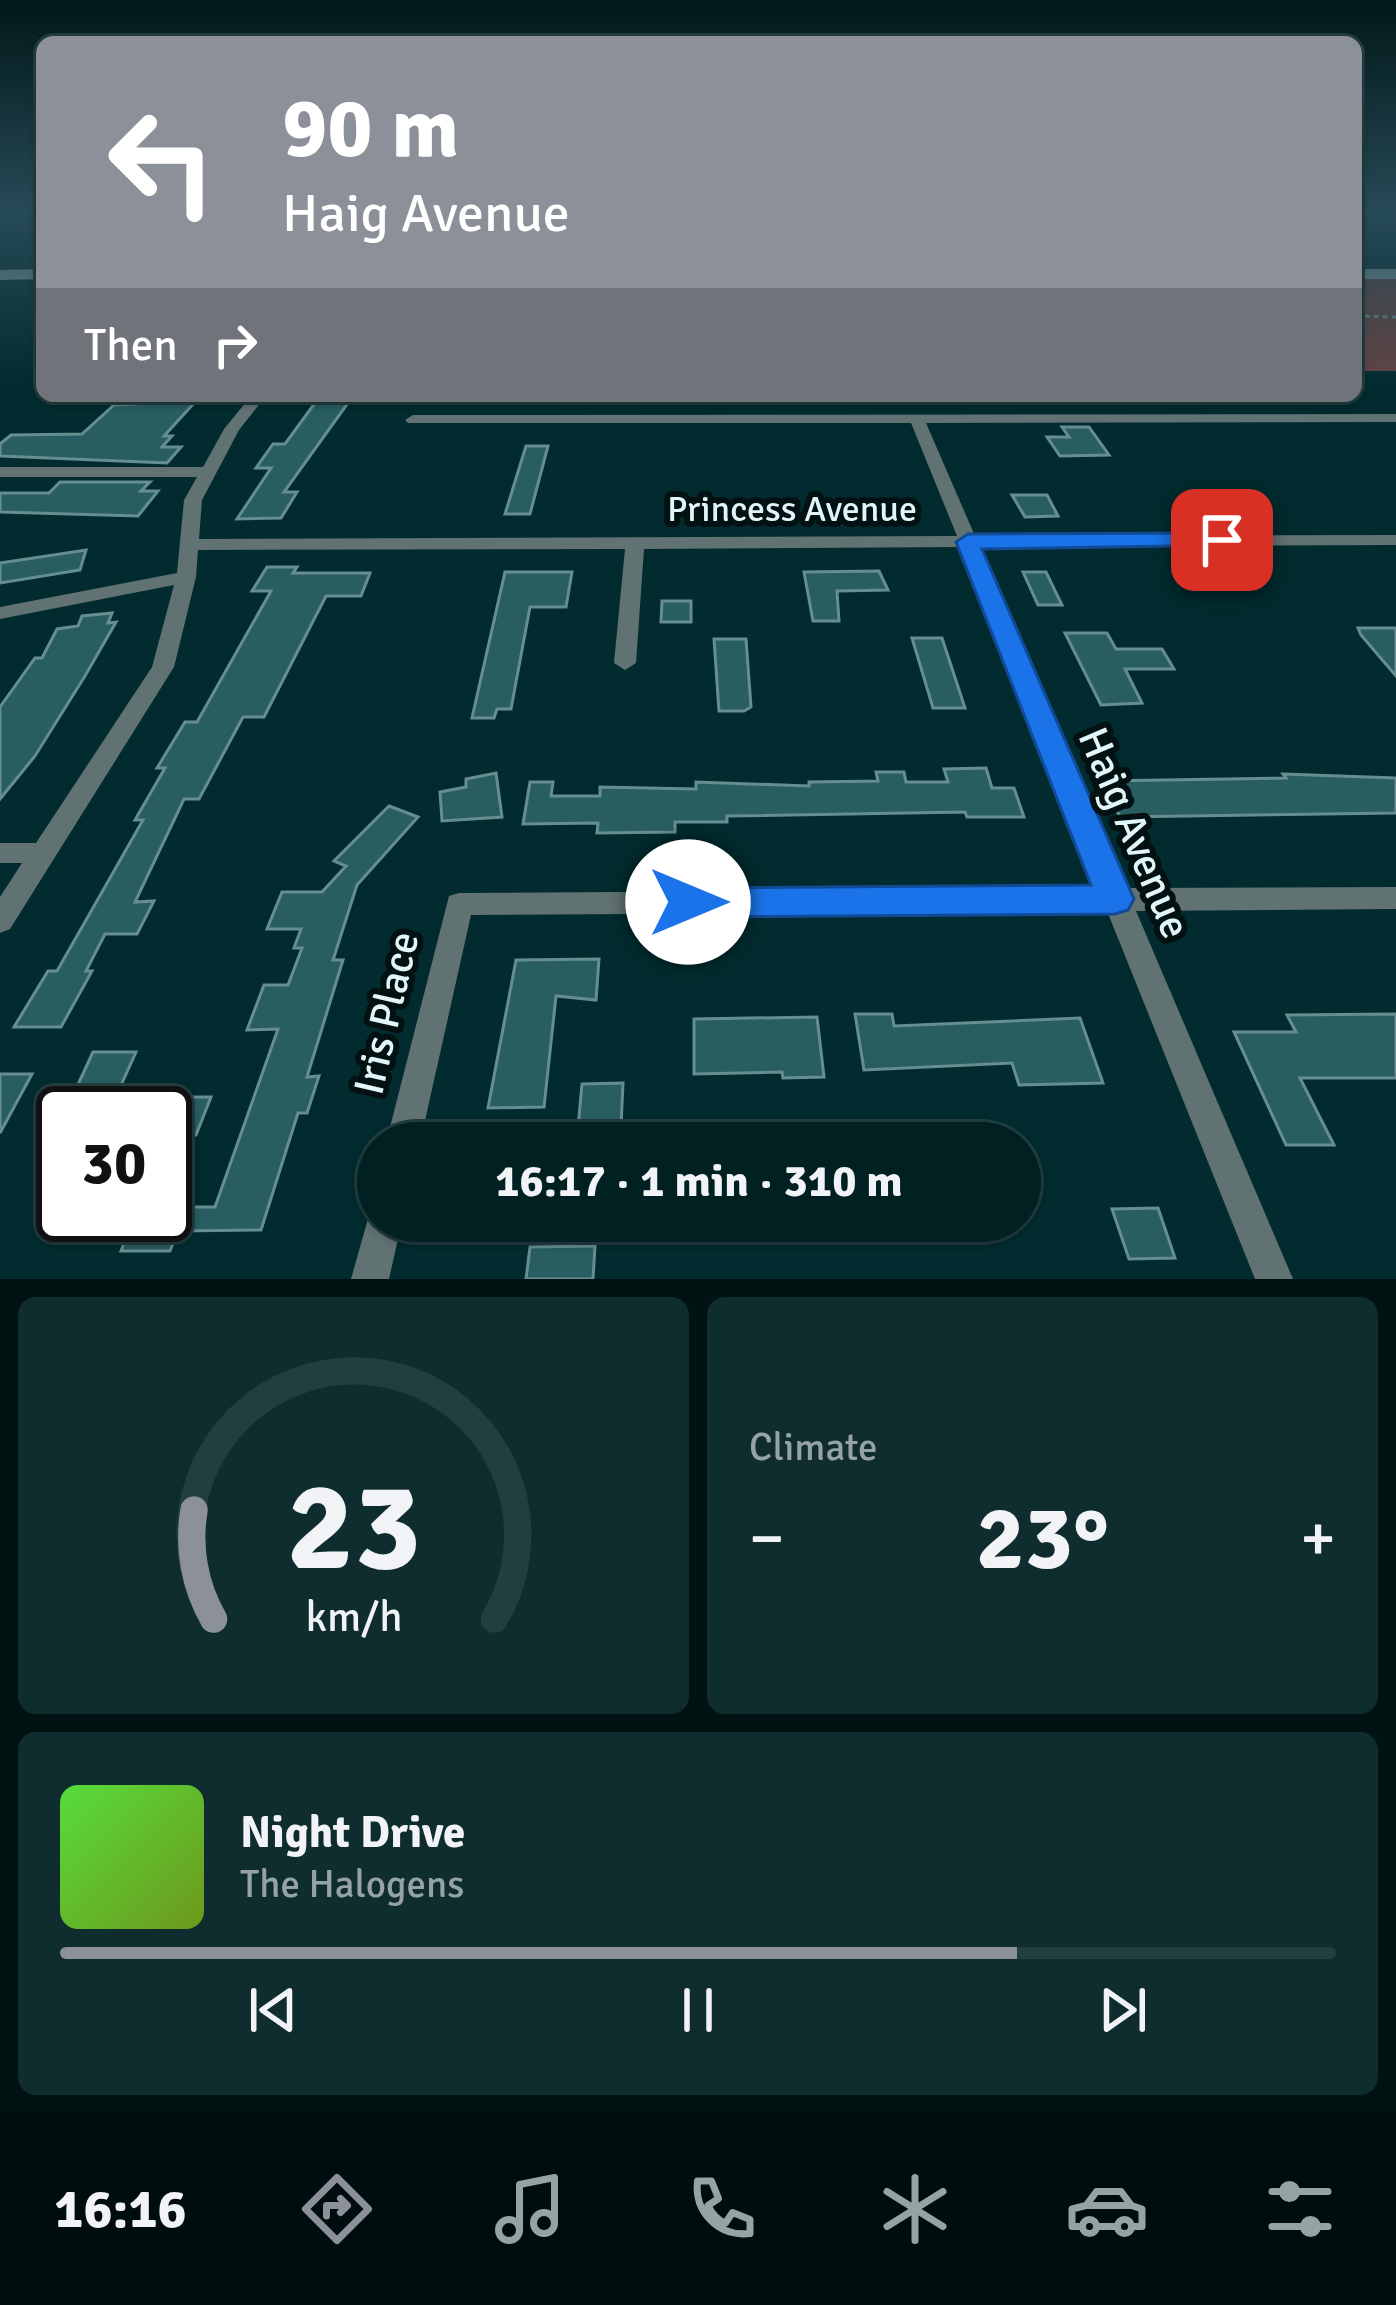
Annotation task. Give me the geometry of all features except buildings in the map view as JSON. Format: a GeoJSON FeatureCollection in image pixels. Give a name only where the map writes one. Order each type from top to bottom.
{"type":"FeatureCollection","features":[{"type":"Feature","properties":{"kind":"street"},"geometry":{"type":"LineString","coordinates":[[0,274],[36,274]]}},
{"type":"Feature","properties":{"kind":"street"},"geometry":{"type":"LineString","coordinates":[[1362,274],[1396,274]]}},
{"type":"Feature","properties":{"kind":"street"},"geometry":{"type":"LineString","coordinates":[[0,921],[163,668],[186,577],[193,500],[205,472],[255,402]]}},
{"type":"Feature","properties":{"kind":"street"},"geometry":{"type":"LineString","coordinates":[[413,420],[1396,418]]}},
{"type":"Feature","properties":{"kind":"street","name":"Haig Avenue"},"geometry":{"type":"LineString","coordinates":[[917,419],[1274,1279]]}},
{"type":"Feature","properties":{"kind":"street"},"geometry":{"type":"LineString","coordinates":[[0,472],[205,472]]}},
{"type":"Feature","properties":{"kind":"street","name":"Princess Avenue"},"geometry":{"type":"LineString","coordinates":[[188,545],[1396,540]]}},
{"type":"Feature","properties":{"kind":"street"},"geometry":{"type":"LineString","coordinates":[[625,662],[634,543]]}},
{"type":"Feature","properties":{"kind":"street"},"geometry":{"type":"LineString","coordinates":[[0,613],[186,577]]}},
{"type":"Feature","properties":{"kind":"street"},"geometry":{"type":"LineString","coordinates":[[0,853],[45,853]]}},
{"type":"Feature","properties":{"kind":"street"},"geometry":{"type":"LineString","coordinates":[[1115,899],[1396,898]]}},
{"type":"Feature","properties":{"kind":"street","name":"Iris Place"},"geometry":{"type":"LineString","coordinates":[[408,1122],[460,904],[1115,899]]}},
{"type":"Feature","properties":{"kind":"street"},"geometry":{"type":"LineString","coordinates":[[370,1279],[379,1242]]}},
{"type":"Feature","properties":{"kind":"path"},"geometry":{"type":"LineString","coordinates":[[1362,316],[1396,316]]}},
{"type":"Feature","properties":{"kind":"shaded area"},"geometry":{"type":"Polygon","coordinates":[[[1362,277],[1396,277],[1396,371],[1362,371],[1362,277]]]}},
{"type":"Feature","properties":{"kind":"route"},"geometry":{"type":"LineString","coordinates":[[688,902],[1115,899],[968,542],[1222,540]]}}]}
